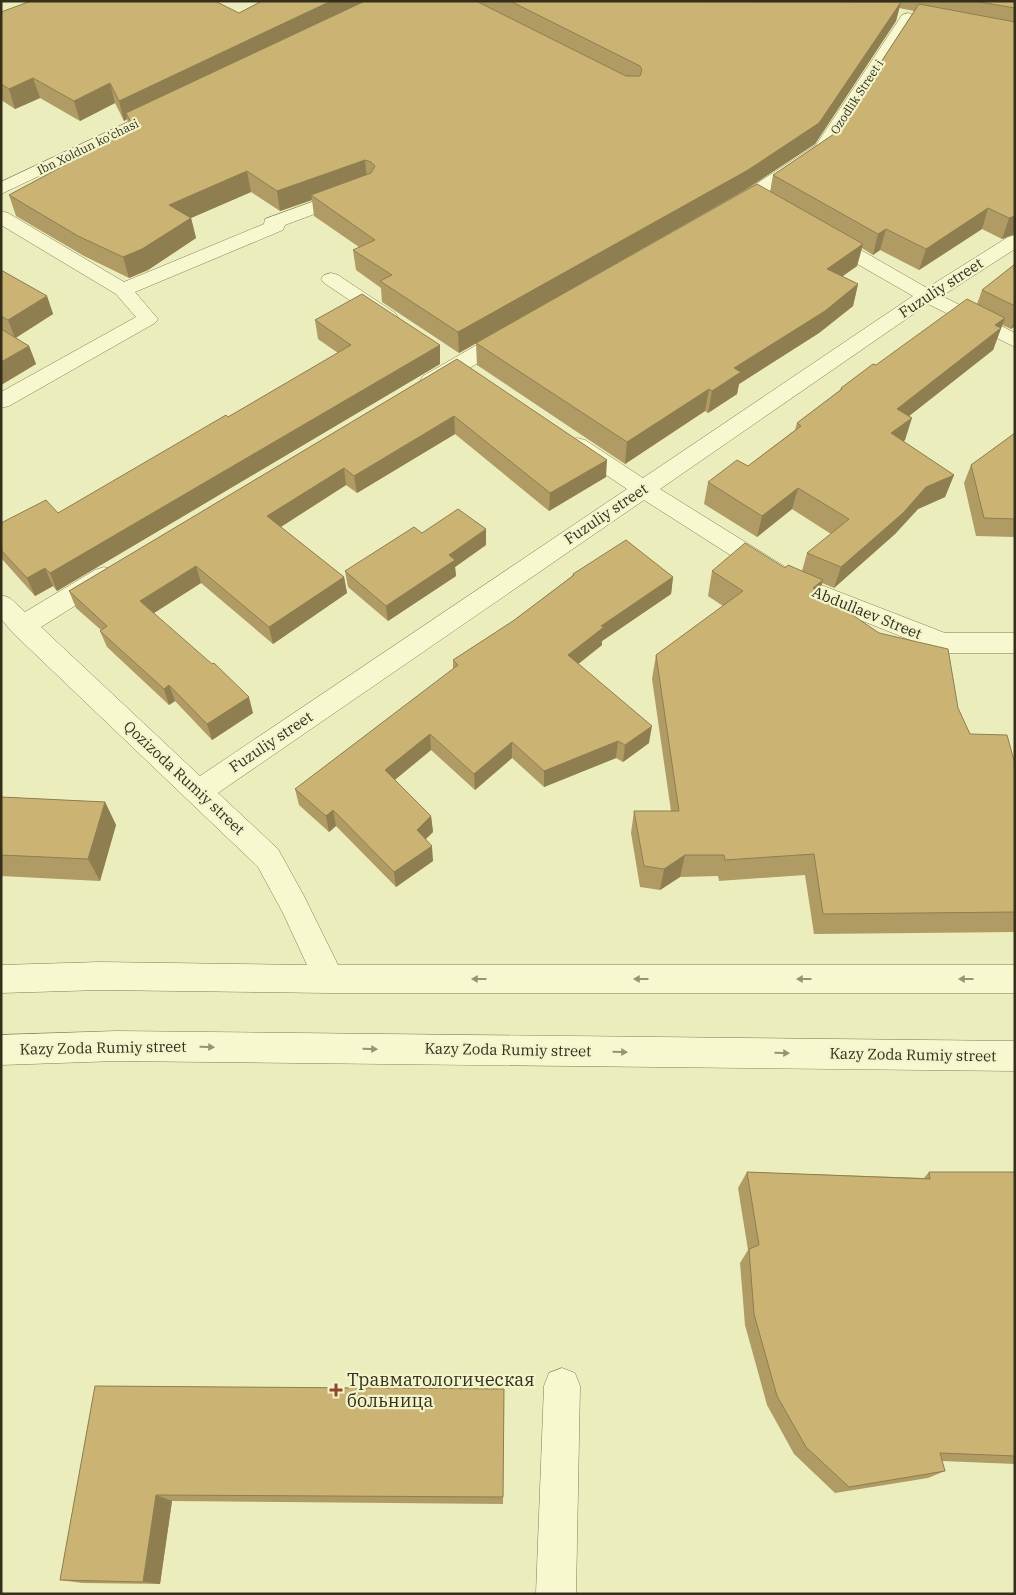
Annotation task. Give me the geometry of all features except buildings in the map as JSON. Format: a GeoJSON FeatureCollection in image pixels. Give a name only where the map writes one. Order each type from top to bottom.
{"type":"FeatureCollection","features":[{"type":"Feature","properties":{"kind":"street","name":"Ozodlik Street i"},"geometry":{"type":"LineString","coordinates":[[711,220],[762,200],[822,149],[908,18]]}},
{"type":"Feature","properties":{"kind":"street","name":"Ibn Xoldun ko'chasi"},"geometry":{"type":"LineString","coordinates":[[1,189],[180,103]]}},
{"type":"Feature","properties":{"kind":"street"},"geometry":{"type":"LineString","coordinates":[[123,290],[276,226],[272,223],[366,188]]}},
{"type":"Feature","properties":{"kind":"street"},"geometry":{"type":"LineString","coordinates":[[1,217],[123,290],[148,319],[1,402]]}},
{"type":"Feature","properties":{"kind":"street"},"geometry":{"type":"LineString","coordinates":[[811,229],[928,296],[1015,341]]}},
{"type":"Feature","properties":{"kind":"street","name":"Fuzuliy street"},"geometry":{"type":"LineString","coordinates":[[199,791],[928,296],[1015,241]]}},
{"type":"Feature","properties":{"kind":"street"},"geometry":{"type":"LineString","coordinates":[[331,279],[402,328]]}},
{"type":"Feature","properties":{"kind":"street"},"geometry":{"type":"LineString","coordinates":[[415,391],[526,326]]}},
{"type":"Feature","properties":{"kind":"street","name":"Abdullaev Street"},"geometry":{"type":"LineString","coordinates":[[562,435],[643,489],[794,584],[943,643],[1015,643]]}},
{"type":"Feature","properties":{"kind":"street"},"geometry":{"type":"LineString","coordinates":[[22,626],[124,564]]}},
{"type":"Feature","properties":{"kind":"street","name":"Qozizoda Rumiy street"},"geometry":{"type":"LineString","coordinates":[[1,604],[268,858],[294,905],[329,979]]}},
{"type":"Feature","properties":{"kind":"street"},"geometry":{"type":"LineString","coordinates":[[1,979],[100,976],[329,979],[1015,979]]}},
{"type":"Feature","properties":{"kind":"street","name":"Kazy Zoda Rumiy street"},"geometry":{"type":"LineString","coordinates":[[1,1050],[127,1046],[1015,1056]]}},
{"type":"Feature","properties":{"kind":"street"},"geometry":{"type":"LineString","coordinates":[[556,1594],[562,1386]]}},
{"type":"Feature","properties":{"kind":"place","name":"Травматологическая больница"},"geometry":{"type":"Point","coordinates":[336,1390]}}]}
